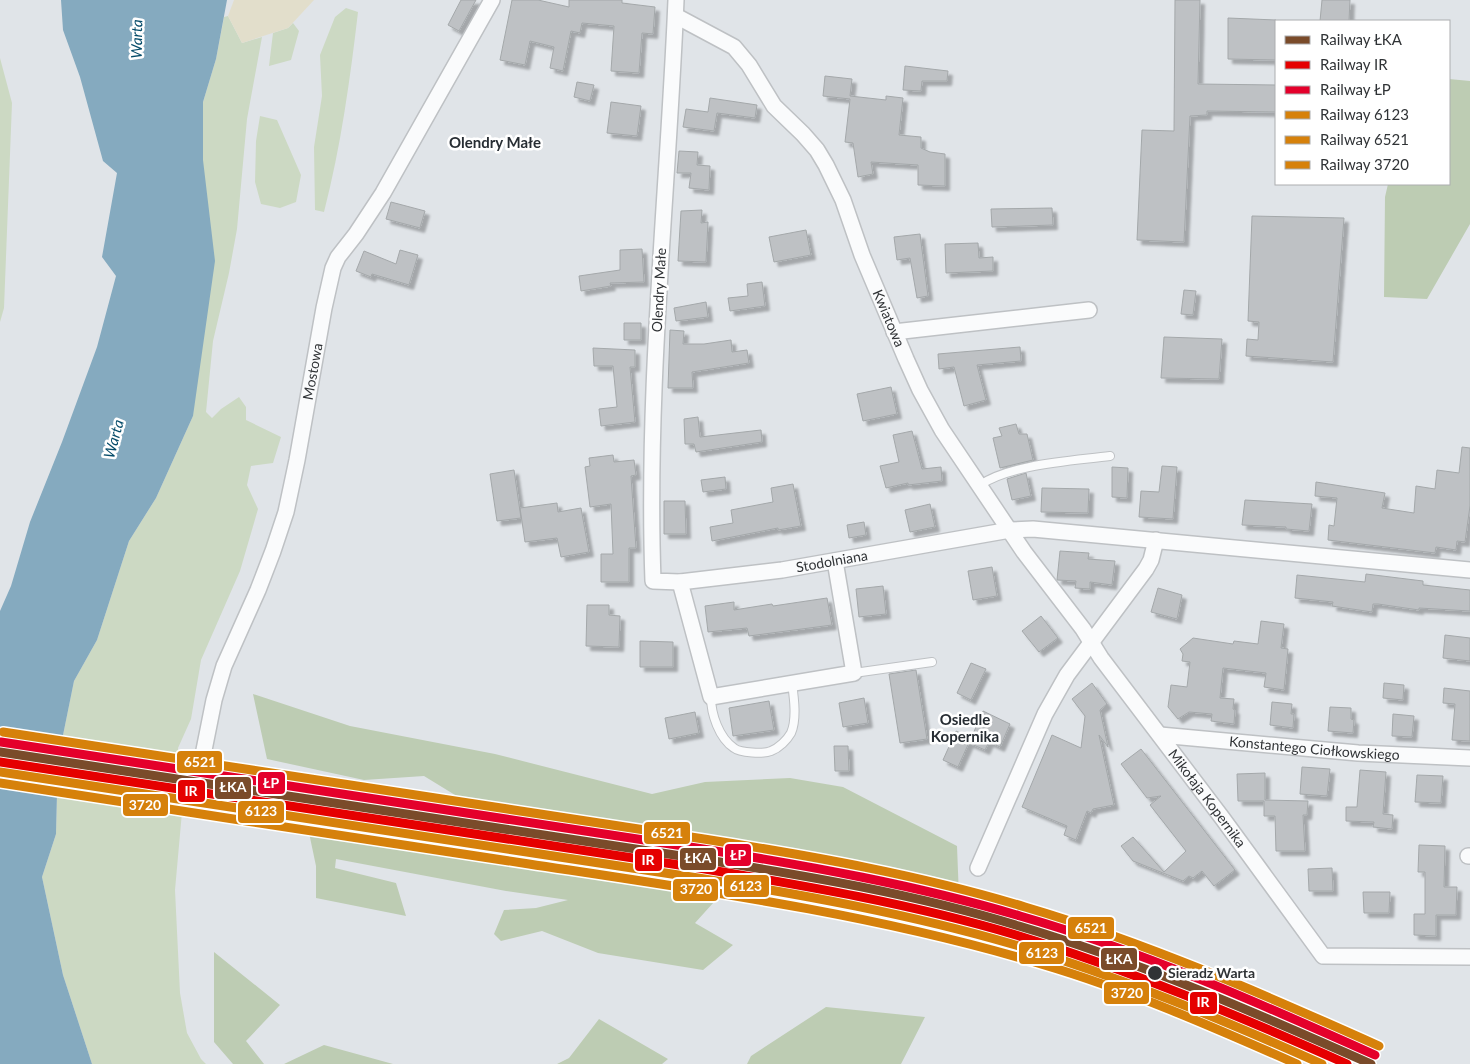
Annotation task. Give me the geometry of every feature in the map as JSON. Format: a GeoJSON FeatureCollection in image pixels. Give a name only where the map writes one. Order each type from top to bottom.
{"type":"FeatureCollection","features":[{"type":"Feature","properties":{"kind":"street","name":"Mostowa"},"geometry":{"type":"LineString","coordinates":[[200,770],[214,700],[224,666],[261,582],[286,512],[298,460],[324,308],[333,268],[338,257],[383,193],[492,0]]}},
{"type":"Feature","properties":{"kind":"street","name":"Olendry Małe"},"geometry":{"type":"LineString","coordinates":[[653,581],[655,362],[676,0]]}},
{"type":"Feature","properties":{"kind":"street","name":"Kwiatowa"},"geometry":{"type":"LineString","coordinates":[[676,16],[734,47],[774,106],[804,134],[817,150],[843,200],[862,255],[894,332],[930,410],[1024,552],[1091,641]]}},
{"type":"Feature","properties":{"kind":"street"},"geometry":{"type":"LineString","coordinates":[[894,332],[1089,310]]}},
{"type":"Feature","properties":{"kind":"street","name":"Stodolniana"},"geometry":{"type":"LineString","coordinates":[[653,581],[680,582],[782,570],[1010,530],[1033,529],[1470,570]]}},
{"type":"Feature","properties":{"kind":"street"},"geometry":{"type":"LineString","coordinates":[[978,868],[1045,714],[1067,675],[1146,569],[1151,560],[1156,540]]}},
{"type":"Feature","properties":{"kind":"street"},"geometry":{"type":"LineString","coordinates":[[680,582],[711,697],[854,673],[836,561]]}},
{"type":"Feature","properties":{"kind":"street","name":"Mikołaja Kopernika"},"geometry":{"type":"LineString","coordinates":[[1091,641],[1100,658],[1160,735],[1323,956],[1470,957]]}},
{"type":"Feature","properties":{"kind":"street","name":"Konstantego Ciołkowskiego"},"geometry":{"type":"LineString","coordinates":[[1160,735],[1340,752],[1470,758]]}},
{"type":"Feature","properties":{"kind":"lane"},"geometry":{"type":"LineString","coordinates":[[980,485],[991,477],[1001,474],[1044,465],[1110,456]]}},
{"type":"Feature","properties":{"kind":"lane"},"geometry":{"type":"LineString","coordinates":[[854,673],[932,662]]}},
{"type":"Feature","properties":{"kind":"lane"},"geometry":{"type":"LineString","coordinates":[[711,697],[711,711],[725,739],[734,749],[746,752],[770,752],[780,746],[791,733],[795,708],[792,683]]}},
{"type":"Feature","properties":{"kind":"green space"},"geometry":{"type":"Polygon","coordinates":[[[346,8],[358,12],[344,113],[324,212],[315,210],[314,147],[322,96],[320,55],[335,17],[346,8]]]}},
{"type":"Feature","properties":{"kind":"green space"},"geometry":{"type":"Polygon","coordinates":[[[228,16],[242,43],[262,37],[247,119],[237,229],[213,341],[206,412],[212,418],[221,409],[239,397],[246,407],[246,420],[281,437],[273,463],[251,466],[247,485],[258,509],[240,571],[201,660],[191,719],[178,748],[182,812],[175,890],[180,993],[187,1033],[201,1059],[206,1064],[92,1064],[63,975],[42,877],[56,834],[61,745],[74,681],[97,640],[129,541],[156,498],[193,416],[203,160],[203,102],[216,59],[224,17],[228,16]]]}},
{"type":"Feature","properties":{"kind":"green space"},"geometry":{"type":"Polygon","coordinates":[[[293,23],[299,31],[291,60],[269,66],[273,33],[288,28],[293,23]]]}},
{"type":"Feature","properties":{"kind":"green space"},"geometry":{"type":"Polygon","coordinates":[[[0,58],[12,103],[4,308],[0,322],[0,58]]]}},
{"type":"Feature","properties":{"kind":"green space"},"geometry":{"type":"Polygon","coordinates":[[[1450,79],[1470,81],[1470,224],[1427,299],[1384,297],[1385,197],[1388,185],[1450,185],[1450,79]]]}},
{"type":"Feature","properties":{"kind":"green space"},"geometry":{"type":"Polygon","coordinates":[[[260,116],[277,120],[301,175],[296,202],[280,208],[261,204],[255,182],[256,141],[260,116]]]}},
{"type":"Feature","properties":{"kind":"green space"},"geometry":{"type":"Polygon","coordinates":[[[253,694],[350,726],[495,754],[652,794],[705,782],[790,778],[843,787],[957,846],[959,897],[816,865],[473,806],[424,776],[364,780],[267,759],[253,694]]]}},
{"type":"Feature","properties":{"kind":"green space"},"geometry":{"type":"Polygon","coordinates":[[[308,828],[723,892],[695,923],[733,945],[703,970],[598,953],[542,931],[501,941],[494,934],[504,910],[536,908],[568,900],[506,891],[336,859],[335,868],[396,883],[406,916],[316,898],[316,866],[308,828]]]}},
{"type":"Feature","properties":{"kind":"green space"},"geometry":{"type":"Polygon","coordinates":[[[214,952],[280,1005],[246,1041],[264,1064],[233,1064],[214,1042],[214,952]]]}},
{"type":"Feature","properties":{"kind":"green space"},"geometry":{"type":"Polygon","coordinates":[[[826,1007],[925,1017],[901,1064],[747,1064],[751,1056],[826,1007]]]}},
{"type":"Feature","properties":{"kind":"green space"},"geometry":{"type":"Polygon","coordinates":[[[599,1019],[668,1059],[662,1064],[557,1064],[569,1058],[599,1019]]]}},
{"type":"Feature","properties":{"kind":"green space"},"geometry":{"type":"Polygon","coordinates":[[[324,1045],[393,1064],[284,1064],[324,1045]]]}},
{"type":"Feature","properties":{"kind":"sand"},"geometry":{"type":"Polygon","coordinates":[[[234,0],[314,0],[288,28],[242,43],[228,16],[234,0]]]}},
{"type":"Feature","properties":{"kind":"water","name":"Warta"},"geometry":{"type":"Polygon","coordinates":[[[61,0],[227,0],[216,59],[203,102],[203,160],[215,261],[193,416],[156,498],[129,541],[97,640],[74,681],[61,745],[56,834],[42,877],[63,975],[92,1064],[0,1064],[0,611],[11,586],[30,522],[97,347],[116,276],[102,257],[117,173],[103,161],[80,77],[63,30],[61,0]]]}},
{"type":"Feature","properties":{"kind":"pier"},"geometry":{"type":"Polygon","coordinates":[[[0,742],[63,752],[61,779],[19,772],[19,774],[12,773],[12,771],[0,769],[0,742]]]}},
{"type":"Feature","properties":{"kind":"building"},"geometry":{"type":"Polygon","coordinates":[[[461,0],[476,0],[459,31],[448,25],[461,0]]]}},
{"type":"Feature","properties":{"kind":"building"},"geometry":{"type":"Polygon","coordinates":[[[512,0],[538,0],[569,7],[569,0],[622,0],[622,3],[655,7],[653,34],[642,33],[639,73],[611,71],[614,26],[582,23],[580,33],[571,31],[563,71],[550,68],[554,47],[530,41],[525,65],[500,60],[512,0]]]}},
{"type":"Feature","properties":{"kind":"building"},"geometry":{"type":"Polygon","coordinates":[[[1175,0],[1200,0],[1198,84],[1275,85],[1275,112],[1207,111],[1207,115],[1190,116],[1184,242],[1137,240],[1142,130],[1174,131],[1175,0]]]}},
{"type":"Feature","properties":{"kind":"building"},"geometry":{"type":"Polygon","coordinates":[[[1322,0],[1350,0],[1349,20],[1320,20],[1322,0]]]}},
{"type":"Feature","properties":{"kind":"building"},"geometry":{"type":"Polygon","coordinates":[[[1228,18],[1276,20],[1275,60],[1228,59],[1228,18]]]}},
{"type":"Feature","properties":{"kind":"building"},"geometry":{"type":"Polygon","coordinates":[[[905,66],[948,71],[947,81],[922,81],[921,91],[903,90],[905,66]]]}},
{"type":"Feature","properties":{"kind":"building"},"geometry":{"type":"Polygon","coordinates":[[[825,76],[852,79],[850,96],[886,100],[886,96],[903,98],[899,135],[921,137],[921,148],[930,152],[945,154],[945,186],[918,185],[918,165],[871,162],[873,174],[858,177],[853,143],[845,142],[850,99],[823,96],[825,76]]]}},
{"type":"Feature","properties":{"kind":"building"},"geometry":{"type":"Polygon","coordinates":[[[577,82],[594,85],[590,101],[574,97],[577,82]]]}},
{"type":"Feature","properties":{"kind":"building"},"geometry":{"type":"Polygon","coordinates":[[[710,98],[757,105],[755,118],[717,113],[714,131],[683,127],[686,109],[708,112],[710,98]]]}},
{"type":"Feature","properties":{"kind":"building"},"geometry":{"type":"Polygon","coordinates":[[[611,102],[641,106],[637,136],[607,133],[611,102]]]}},
{"type":"Feature","properties":{"kind":"building"},"geometry":{"type":"Polygon","coordinates":[[[679,151],[698,152],[697,165],[710,166],[709,190],[689,188],[691,173],[677,173],[679,151]]]}},
{"type":"Feature","properties":{"kind":"building"},"geometry":{"type":"Polygon","coordinates":[[[391,202],[425,211],[420,228],[386,219],[391,202]]]}},
{"type":"Feature","properties":{"kind":"building"},"geometry":{"type":"Polygon","coordinates":[[[1052,208],[1053,225],[992,227],[991,209],[1052,208]]]}},
{"type":"Feature","properties":{"kind":"building"},"geometry":{"type":"Polygon","coordinates":[[[702,210],[701,223],[708,222],[706,262],[678,261],[681,211],[702,210]]]}},
{"type":"Feature","properties":{"kind":"building"},"geometry":{"type":"Polygon","coordinates":[[[1252,216],[1344,218],[1333,362],[1246,356],[1247,339],[1258,340],[1259,322],[1248,321],[1252,216]]]}},
{"type":"Feature","properties":{"kind":"building"},"geometry":{"type":"Polygon","coordinates":[[[806,230],[811,255],[774,262],[769,237],[806,230]]]}},
{"type":"Feature","properties":{"kind":"building"},"geometry":{"type":"Polygon","coordinates":[[[920,234],[928,296],[917,298],[910,258],[897,260],[894,237],[920,234]]]}},
{"type":"Feature","properties":{"kind":"building"},"geometry":{"type":"Polygon","coordinates":[[[978,243],[979,258],[993,257],[993,271],[946,273],[945,244],[978,243]]]}},
{"type":"Feature","properties":{"kind":"building"},"geometry":{"type":"Polygon","coordinates":[[[642,249],[644,282],[610,283],[611,286],[581,291],[579,276],[620,270],[620,250],[642,249]]]}},
{"type":"Feature","properties":{"kind":"building"},"geometry":{"type":"Polygon","coordinates":[[[400,250],[418,255],[409,285],[372,274],[371,277],[356,271],[364,251],[396,264],[400,250]]]}},
{"type":"Feature","properties":{"kind":"building"},"geometry":{"type":"Polygon","coordinates":[[[762,282],[765,306],[730,311],[728,298],[748,296],[747,284],[762,282]]]}},
{"type":"Feature","properties":{"kind":"building"},"geometry":{"type":"Polygon","coordinates":[[[1184,290],[1196,291],[1193,315],[1181,314],[1184,290]]]}},
{"type":"Feature","properties":{"kind":"building"},"geometry":{"type":"Polygon","coordinates":[[[706,302],[708,317],[676,321],[674,308],[706,302]]]}},
{"type":"Feature","properties":{"kind":"building"},"geometry":{"type":"Polygon","coordinates":[[[624,323],[641,323],[641,340],[624,340],[624,323]]]}},
{"type":"Feature","properties":{"kind":"building"},"geometry":{"type":"Polygon","coordinates":[[[670,330],[684,331],[683,344],[704,344],[731,340],[732,352],[747,350],[749,363],[692,372],[693,388],[668,388],[670,330]]]}},
{"type":"Feature","properties":{"kind":"building"},"geometry":{"type":"Polygon","coordinates":[[[1164,337],[1222,339],[1219,379],[1161,378],[1164,337]]]}},
{"type":"Feature","properties":{"kind":"building"},"geometry":{"type":"Polygon","coordinates":[[[1020,347],[1021,361],[977,365],[986,400],[964,406],[954,367],[939,369],[938,354],[1020,347]]]}},
{"type":"Feature","properties":{"kind":"building"},"geometry":{"type":"Polygon","coordinates":[[[593,348],[635,350],[635,367],[630,367],[635,422],[601,426],[599,409],[617,407],[613,366],[594,366],[593,348]]]}},
{"type":"Feature","properties":{"kind":"building"},"geometry":{"type":"Polygon","coordinates":[[[891,387],[897,414],[863,421],[857,394],[891,387]]]}},
{"type":"Feature","properties":{"kind":"building"},"geometry":{"type":"Polygon","coordinates":[[[698,417],[700,437],[761,430],[762,442],[696,452],[694,444],[685,444],[684,419],[698,417]]]}},
{"type":"Feature","properties":{"kind":"building"},"geometry":{"type":"Polygon","coordinates":[[[1016,424],[1019,434],[1027,434],[1033,460],[1000,468],[993,438],[1002,436],[999,428],[1016,424]]]}},
{"type":"Feature","properties":{"kind":"building"},"geometry":{"type":"Polygon","coordinates":[[[912,431],[922,469],[941,467],[942,481],[908,485],[908,483],[886,488],[880,466],[899,462],[893,435],[912,431]]]}},
{"type":"Feature","properties":{"kind":"building"},"geometry":{"type":"Polygon","coordinates":[[[1462,447],[1470,448],[1470,506],[1465,542],[1457,541],[1456,550],[1436,547],[1435,553],[1328,540],[1329,525],[1334,526],[1337,498],[1315,496],[1316,482],[1385,493],[1382,508],[1414,513],[1416,486],[1435,489],[1437,470],[1459,473],[1462,447]]]}},
{"type":"Feature","properties":{"kind":"building"},"geometry":{"type":"Polygon","coordinates":[[[613,455],[614,462],[634,460],[636,475],[631,476],[636,548],[629,548],[629,582],[601,582],[601,554],[613,554],[611,504],[590,507],[585,467],[590,466],[589,458],[613,455]]]}},
{"type":"Feature","properties":{"kind":"building"},"geometry":{"type":"Polygon","coordinates":[[[1162,466],[1177,467],[1173,519],[1139,517],[1141,491],[1159,492],[1162,466]]]}},
{"type":"Feature","properties":{"kind":"building"},"geometry":{"type":"Polygon","coordinates":[[[1112,467],[1128,468],[1127,498],[1112,497],[1112,467]]]}},
{"type":"Feature","properties":{"kind":"building"},"geometry":{"type":"Polygon","coordinates":[[[514,470],[521,518],[497,521],[490,474],[514,470]]]}},
{"type":"Feature","properties":{"kind":"building"},"geometry":{"type":"Polygon","coordinates":[[[1026,473],[1031,496],[1012,500],[1007,479],[1026,473]]]}},
{"type":"Feature","properties":{"kind":"building"},"geometry":{"type":"Polygon","coordinates":[[[725,477],[726,489],[703,492],[701,480],[725,477]]]}},
{"type":"Feature","properties":{"kind":"building"},"geometry":{"type":"Polygon","coordinates":[[[793,484],[801,526],[778,530],[778,528],[712,541],[710,527],[733,523],[731,510],[773,502],[771,488],[793,484]]]}},
{"type":"Feature","properties":{"kind":"building"},"geometry":{"type":"Polygon","coordinates":[[[1042,488],[1089,489],[1088,513],[1041,512],[1042,488]]]}},
{"type":"Feature","properties":{"kind":"building"},"geometry":{"type":"Polygon","coordinates":[[[1245,500],[1312,504],[1309,531],[1286,529],[1286,527],[1242,525],[1245,500]]]}},
{"type":"Feature","properties":{"kind":"building"},"geometry":{"type":"Polygon","coordinates":[[[664,501],[685,501],[686,534],[664,534],[664,501]]]}},
{"type":"Feature","properties":{"kind":"building"},"geometry":{"type":"Polygon","coordinates":[[[557,503],[558,512],[581,508],[589,552],[561,557],[557,538],[525,542],[520,508],[557,503]]]}},
{"type":"Feature","properties":{"kind":"building"},"geometry":{"type":"Polygon","coordinates":[[[930,504],[935,527],[910,532],[905,510],[930,504]]]}},
{"type":"Feature","properties":{"kind":"building"},"geometry":{"type":"Polygon","coordinates":[[[864,522],[866,535],[849,538],[847,525],[864,522]]]}},
{"type":"Feature","properties":{"kind":"building"},"geometry":{"type":"Polygon","coordinates":[[[1060,551],[1089,553],[1088,559],[1115,561],[1112,585],[1090,582],[1090,589],[1075,588],[1076,581],[1057,580],[1060,551]]]}},
{"type":"Feature","properties":{"kind":"building"},"geometry":{"type":"Polygon","coordinates":[[[992,567],[997,596],[973,600],[968,571],[992,567]]]}},
{"type":"Feature","properties":{"kind":"building"},"geometry":{"type":"Polygon","coordinates":[[[1366,574],[1423,581],[1423,585],[1470,590],[1470,611],[1419,608],[1419,610],[1373,604],[1372,612],[1332,606],[1333,602],[1295,598],[1297,575],[1365,582],[1366,574]]]}},
{"type":"Feature","properties":{"kind":"building"},"geometry":{"type":"Polygon","coordinates":[[[883,586],[886,614],[859,617],[856,589],[883,586]]]}},
{"type":"Feature","properties":{"kind":"building"},"geometry":{"type":"Polygon","coordinates":[[[1158,588],[1182,595],[1177,619],[1151,612],[1158,588]]]}},
{"type":"Feature","properties":{"kind":"building"},"geometry":{"type":"Polygon","coordinates":[[[827,598],[832,625],[749,636],[747,628],[708,632],[705,606],[734,602],[734,610],[827,598]]]}},
{"type":"Feature","properties":{"kind":"building"},"geometry":{"type":"Polygon","coordinates":[[[587,605],[609,605],[609,615],[620,616],[619,647],[586,646],[587,605]]]}},
{"type":"Feature","properties":{"kind":"building"},"geometry":{"type":"Polygon","coordinates":[[[1041,616],[1058,638],[1039,652],[1022,631],[1041,616]]]}},
{"type":"Feature","properties":{"kind":"building"},"geometry":{"type":"Polygon","coordinates":[[[1261,621],[1284,624],[1281,648],[1288,649],[1284,690],[1264,687],[1266,673],[1223,668],[1220,698],[1234,699],[1234,724],[1211,721],[1212,714],[1189,712],[1178,719],[1168,707],[1171,685],[1187,687],[1190,662],[1182,661],[1183,654],[1180,649],[1193,638],[1233,644],[1234,641],[1258,644],[1261,621]]]}},
{"type":"Feature","properties":{"kind":"building"},"geometry":{"type":"Polygon","coordinates":[[[1445,635],[1470,638],[1470,661],[1443,658],[1445,635]]]}},
{"type":"Feature","properties":{"kind":"building"},"geometry":{"type":"Polygon","coordinates":[[[640,641],[673,642],[673,667],[640,667],[640,641]]]}},
{"type":"Feature","properties":{"kind":"building"},"geometry":{"type":"Polygon","coordinates":[[[971,663],[986,669],[971,700],[957,693],[971,663]]]}},
{"type":"Feature","properties":{"kind":"building"},"geometry":{"type":"Polygon","coordinates":[[[916,670],[927,739],[900,743],[889,674],[916,670]]]}},
{"type":"Feature","properties":{"kind":"building"},"geometry":{"type":"Polygon","coordinates":[[[1092,683],[1107,704],[1100,710],[1108,747],[1099,735],[1114,805],[1093,809],[1091,813],[1087,811],[1076,840],[1064,835],[1067,826],[1022,807],[1052,735],[1081,748],[1085,716],[1072,699],[1092,683]]]}},
{"type":"Feature","properties":{"kind":"building"},"geometry":{"type":"Polygon","coordinates":[[[1384,683],[1404,685],[1403,700],[1383,698],[1384,683]]]}},
{"type":"Feature","properties":{"kind":"building"},"geometry":{"type":"Polygon","coordinates":[[[1444,688],[1470,691],[1470,741],[1452,740],[1455,704],[1443,703],[1444,688]]]}},
{"type":"Feature","properties":{"kind":"building"},"geometry":{"type":"Polygon","coordinates":[[[864,698],[868,723],[843,727],[839,703],[864,698]]]}},
{"type":"Feature","properties":{"kind":"building"},"geometry":{"type":"Polygon","coordinates":[[[769,701],[774,730],[733,736],[729,708],[769,701]]]}},
{"type":"Feature","properties":{"kind":"building"},"geometry":{"type":"Polygon","coordinates":[[[1272,702],[1292,704],[1291,714],[1294,714],[1293,728],[1270,725],[1272,702]]]}},
{"type":"Feature","properties":{"kind":"building"},"geometry":{"type":"Polygon","coordinates":[[[1330,707],[1351,708],[1351,719],[1354,720],[1353,733],[1328,731],[1330,707]]]}},
{"type":"Feature","properties":{"kind":"building"},"geometry":{"type":"Polygon","coordinates":[[[983,711],[1010,724],[1000,747],[989,742],[985,750],[969,743],[983,711]]]}},
{"type":"Feature","properties":{"kind":"building"},"geometry":{"type":"Polygon","coordinates":[[[695,712],[699,733],[669,739],[665,718],[695,712]]]}},
{"type":"Feature","properties":{"kind":"building"},"geometry":{"type":"Polygon","coordinates":[[[1393,714],[1414,716],[1412,737],[1392,736],[1393,714]]]}},
{"type":"Feature","properties":{"kind":"building"},"geometry":{"type":"Polygon","coordinates":[[[956,731],[971,738],[958,767],[943,760],[956,731]]]}},
{"type":"Feature","properties":{"kind":"building"},"geometry":{"type":"Polygon","coordinates":[[[834,746],[848,746],[849,771],[835,771],[834,746]]]}},
{"type":"Feature","properties":{"kind":"building"},"geometry":{"type":"Polygon","coordinates":[[[1141,749],[1235,870],[1214,886],[1202,871],[1193,878],[1189,876],[1183,881],[1133,861],[1121,846],[1133,837],[1164,872],[1186,851],[1150,805],[1161,796],[1147,798],[1121,764],[1141,749]]]}},
{"type":"Feature","properties":{"kind":"building"},"geometry":{"type":"Polygon","coordinates":[[[1302,767],[1330,769],[1327,796],[1300,794],[1302,767]]]}},
{"type":"Feature","properties":{"kind":"building"},"geometry":{"type":"Polygon","coordinates":[[[1360,770],[1386,772],[1383,814],[1393,815],[1392,829],[1373,827],[1374,822],[1346,821],[1346,807],[1357,807],[1360,770]]]}},
{"type":"Feature","properties":{"kind":"building"},"geometry":{"type":"Polygon","coordinates":[[[1265,773],[1265,800],[1308,801],[1307,815],[1303,815],[1305,851],[1276,851],[1275,816],[1264,816],[1264,801],[1238,801],[1237,774],[1265,773]]]}},
{"type":"Feature","properties":{"kind":"building"},"geometry":{"type":"Polygon","coordinates":[[[1417,775],[1443,776],[1441,803],[1415,802],[1417,775]]]}},
{"type":"Feature","properties":{"kind":"building"},"geometry":{"type":"Polygon","coordinates":[[[1419,845],[1445,846],[1444,887],[1457,887],[1456,915],[1436,915],[1436,936],[1414,935],[1414,914],[1425,914],[1425,872],[1418,872],[1419,845]]]}},
{"type":"Feature","properties":{"kind":"building"},"geometry":{"type":"Polygon","coordinates":[[[1332,868],[1333,891],[1309,891],[1308,869],[1332,868]]]}},
{"type":"Feature","properties":{"kind":"building"},"geometry":{"type":"Polygon","coordinates":[[[1363,892],[1390,892],[1389,913],[1364,913],[1363,892]]]}},
{"type":"Feature","properties":{"kind":"rail line","name":"6521"},"geometry":{"type":"LineString","coordinates":[[3,732],[785,852],[946,885],[1070,921],[1160,953],[1292,1007],[1379,1046]]}},
{"type":"Feature","properties":{"kind":"rail line","name":"ŁP"},"geometry":{"type":"LineString","coordinates":[[1,742],[703,849],[822,869],[942,895],[1020,916],[1111,945],[1244,997],[1375,1055]]}},
{"type":"Feature","properties":{"kind":"rail line","name":"ŁKA"},"geometry":{"type":"LineString","coordinates":[[0,752],[701,859],[821,879],[901,895],[1019,926],[1109,956],[1241,1007],[1371,1064]]}},
{"type":"Feature","properties":{"kind":"rail line","name":"IR"},"geometry":{"type":"LineString","coordinates":[[0,762],[699,868],[899,905],[1016,935],[1101,963],[1225,1011],[1347,1064]]}},
{"type":"Feature","properties":{"kind":"rail line","name":"6123"},"geometry":{"type":"LineString","coordinates":[[0,772],[698,878],[817,898],[895,914],[973,933],[1052,956],[1130,984],[1322,1064]]}},
{"type":"Feature","properties":{"kind":"rail line","name":"3720"},"geometry":{"type":"LineString","coordinates":[[0,783],[723,894],[851,917],[978,946],[1074,974],[1139,997],[1297,1064]]}},
{"type":"Feature","properties":{"kind":"place","name":"Sieradz Warta"},"geometry":{"type":"Point","coordinates":[1155,973]}},
{"type":"Feature","properties":{"kind":"district","name":"Olendry Małe"},"geometry":{"type":"Point","coordinates":[495,143]}},
{"type":"Feature","properties":{"kind":"district","name":"Osiedle Kopernika"},"geometry":{"type":"Point","coordinates":[965,728]}}]}
